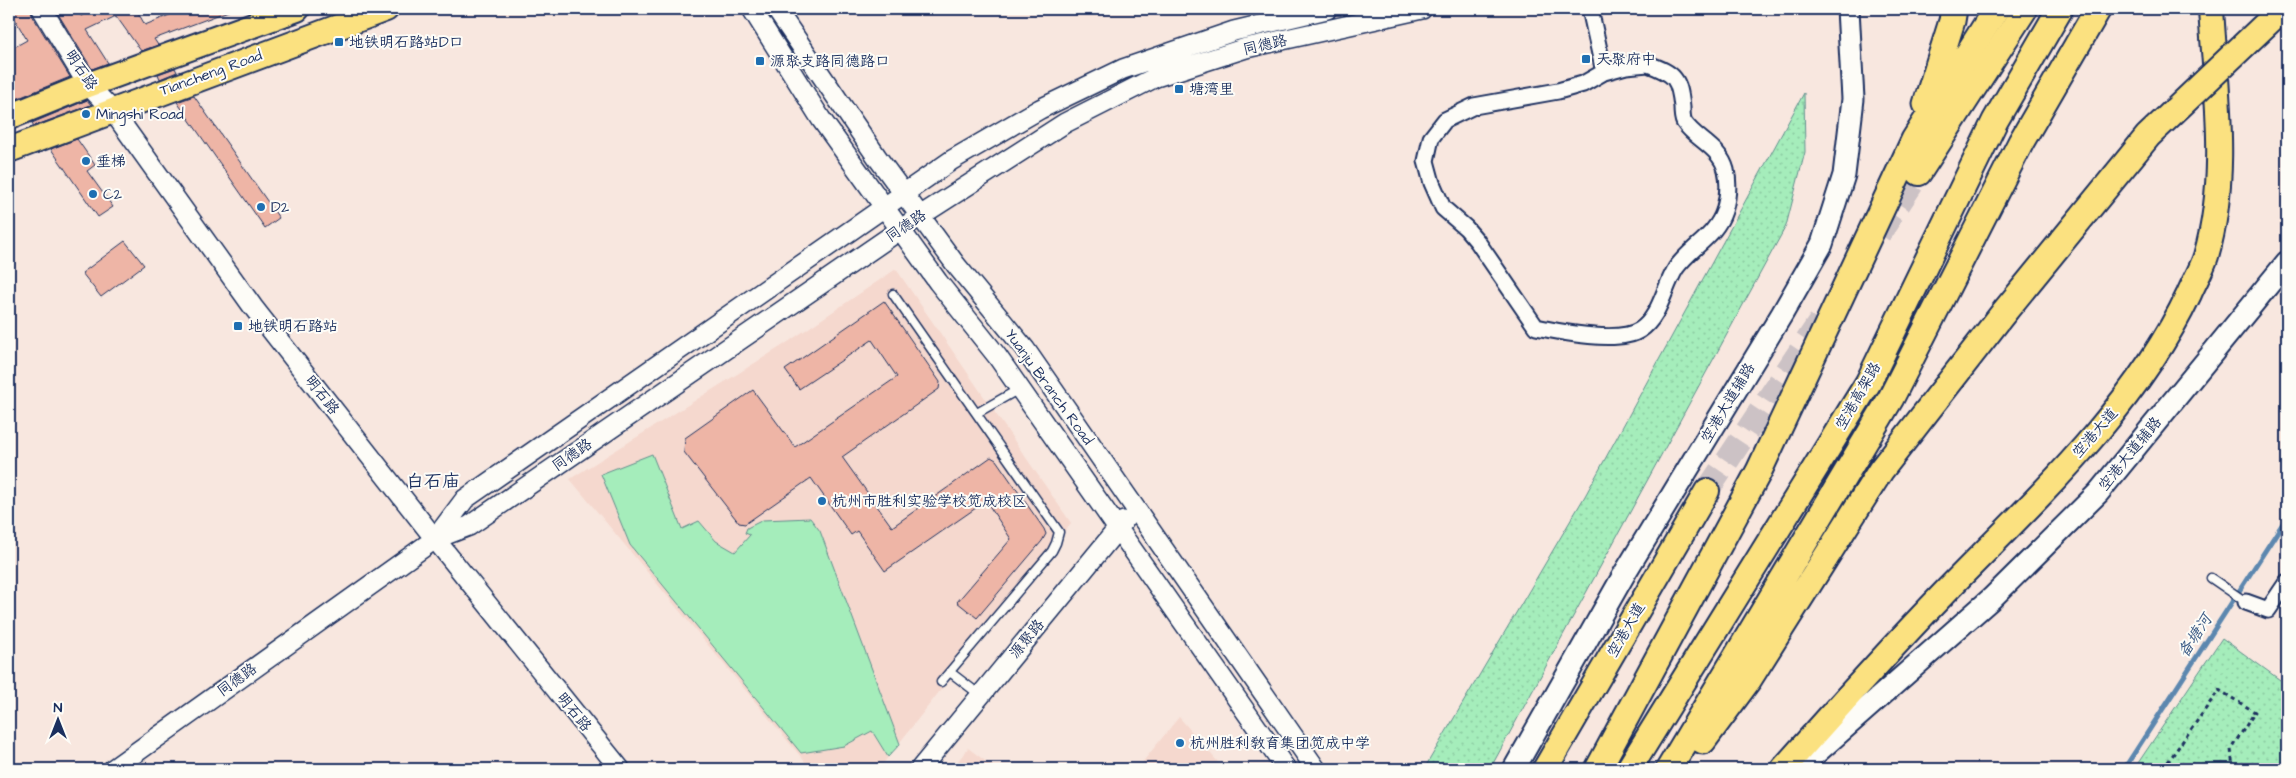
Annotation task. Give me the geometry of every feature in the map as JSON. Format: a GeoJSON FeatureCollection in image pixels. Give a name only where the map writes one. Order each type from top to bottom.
{"type":"FeatureCollection","features":[{"type":"Feature","properties":{"kind":"highway"},"geometry":{"type":"LineString","coordinates":[[1914,140],[1952,21],[1954,9]]}},
{"type":"Feature","properties":{"kind":"highway"},"geometry":{"type":"LineString","coordinates":[[1598,769],[1760,471],[1914,140],[1996,9]]}},
{"type":"Feature","properties":{"kind":"highway","name":"空港高架路"},"geometry":{"type":"LineString","coordinates":[[1629,769],[1868,383],[1995,121],[2060,9]]}},
{"type":"Feature","properties":{"kind":"highway","name":"空港高架路"},"geometry":{"type":"LineString","coordinates":[[1669,769],[1891,398],[2021,142],[2098,9]]}},
{"type":"Feature","properties":{"kind":"highway"},"geometry":{"type":"LineString","coordinates":[[1682,769],[1749,679],[1881,470],[2005,311],[2148,136],[2282,9]]}},
{"type":"Feature","properties":{"kind":"main road","name":"Tiancheng Road"},"geometry":{"type":"LineString","coordinates":[[9,117],[88,85],[297,9]]}},
{"type":"Feature","properties":{"kind":"main road","name":"Tiancheng Road"},"geometry":{"type":"LineString","coordinates":[[9,150],[386,9]]}},
{"type":"Feature","properties":{"kind":"main road","name":"空港大道辅路"},"geometry":{"type":"LineString","coordinates":[[1514,769],[1626,571],[1782,314],[1822,244],[1844,175],[1853,100],[1848,9]]}},
{"type":"Feature","properties":{"kind":"main road"},"geometry":{"type":"LineString","coordinates":[[1919,173],[2025,9]]}},
{"type":"Feature","properties":{"kind":"main road","name":"空港大道"},"geometry":{"type":"LineString","coordinates":[[1783,769],[1927,611],[2044,491],[2126,398],[2174,325],[2206,258],[2218,191],[2218,112],[2211,9]]}},
{"type":"Feature","properties":{"kind":"main road","name":"空港大道辅路"},"geometry":{"type":"LineString","coordinates":[[1798,769],[1992,598],[2098,493],[2287,262]]}},
{"type":"Feature","properties":{"kind":"main road","name":"空港大道"},"geometry":{"type":"LineString","coordinates":[[1545,769],[1706,491]]}},
{"type":"Feature","properties":{"kind":"street","name":"明石路"},"geometry":{"type":"LineString","coordinates":[[42,9],[88,85],[112,110],[253,307],[435,539],[620,769]]}},
{"type":"Feature","properties":{"kind":"street","name":"Yuanju Branch Road"},"geometry":{"type":"LineString","coordinates":[[752,9],[821,119],[938,282],[997,356],[1286,769]]}},
{"type":"Feature","properties":{"kind":"street","name":"Yuanju Branch Road"},"geometry":{"type":"LineString","coordinates":[[776,9],[903,194],[956,265],[1025,349],[1316,769]]}},
{"type":"Feature","properties":{"kind":"street","name":"同德路"},"geometry":{"type":"LineString","coordinates":[[435,539],[465,499],[952,160],[1040,109],[1123,69],[1234,31],[1327,9]]}},
{"type":"Feature","properties":{"kind":"street","name":"同德路"},"geometry":{"type":"LineString","coordinates":[[113,769],[435,539],[469,526],[920,216],[1066,123],[1156,77],[1246,48],[1422,9]]}},
{"type":"Feature","properties":{"kind":"street"},"geometry":{"type":"LineString","coordinates":[[1590,9],[1604,72]]}},
{"type":"Feature","properties":{"kind":"street"},"geometry":{"type":"LineString","coordinates":[[1648,64],[1669,72],[1676,81],[1683,120],[1693,133],[1718,152],[1726,169],[1728,189],[1724,210],[1716,228],[1689,252],[1676,269],[1653,315],[1641,329],[1628,335],[1581,336],[1536,327],[1477,241],[1466,228],[1443,208],[1432,183],[1426,161],[1431,138],[1445,120],[1474,106],[1558,91],[1584,84],[1604,72],[1626,66],[1648,64]]}},
{"type":"Feature","properties":{"kind":"street","name":"源聚路"},"geometry":{"type":"LineString","coordinates":[[920,769],[1135,508]]}},
{"type":"Feature","properties":{"kind":"street"},"geometry":{"type":"LineString","coordinates":[[2246,602],[2268,610],[2287,582]]}},
{"type":"Feature","properties":{"kind":"lane"},"geometry":{"type":"LineString","coordinates":[[893,294],[1056,525],[1059,537],[1052,551],[941,682]]}},
{"type":"Feature","properties":{"kind":"lane"},"geometry":{"type":"LineString","coordinates":[[977,413],[1019,388]]}},
{"type":"Feature","properties":{"kind":"lane"},"geometry":{"type":"LineString","coordinates":[[2211,578],[2246,602]]}},
{"type":"Feature","properties":{"kind":"lane"},"geometry":{"type":"LineString","coordinates":[[950,672],[980,696]]}},
{"type":"Feature","properties":{"kind":"path"},"geometry":{"type":"LineString","coordinates":[[2163,769],[2219,690],[2255,712],[2231,749],[2233,769]]}},
{"type":"Feature","properties":{"kind":"shaded area","name":"杭州市胜利实验学校笕成校区"},"geometry":{"type":"Polygon","coordinates":[[[896,269],[1071,523],[879,769],[811,769],[570,479],[782,346],[896,269]]]}},
{"type":"Feature","properties":{"kind":"shaded area","name":"杭州胜利教育集团笕成中学"},"geometry":{"type":"Polygon","coordinates":[[[1179,717],[1224,769],[1137,769],[1179,717]]]}},
{"type":"Feature","properties":{"kind":"shaded area"},"geometry":{"type":"Polygon","coordinates":[[[968,748],[996,769],[952,769],[968,748]]]}},
{"type":"Feature","properties":{"kind":"green space"},"geometry":{"type":"Polygon","coordinates":[[[1804,93],[1805,152],[1786,226],[1490,769],[1424,769],[1585,496],[1804,93]]]}},
{"type":"Feature","properties":{"kind":"green space"},"geometry":{"type":"Polygon","coordinates":[[[652,454],[682,529],[699,521],[716,541],[735,552],[750,535],[745,533],[747,528],[763,520],[810,518],[820,531],[900,744],[888,757],[872,731],[844,746],[801,753],[630,545],[601,474],[652,454]]]}},
{"type":"Feature","properties":{"kind":"green space"},"geometry":{"type":"Polygon","coordinates":[[[2222,638],[2287,685],[2287,769],[2134,769],[2222,638]]]}},
{"type":"Feature","properties":{"kind":"building"},"geometry":{"type":"Polygon","coordinates":[[[9,9],[31,9],[32,15],[70,77],[9,102],[9,50],[27,40],[9,9]]]}},
{"type":"Feature","properties":{"kind":"building"},"geometry":{"type":"Polygon","coordinates":[[[55,9],[77,9],[81,16],[96,9],[136,9],[145,25],[184,9],[231,10],[154,39],[158,45],[141,51],[116,16],[87,30],[108,63],[92,69],[55,9]]]}},
{"type":"Feature","properties":{"kind":"building"},"geometry":{"type":"Polygon","coordinates":[[[175,68],[177,72],[160,79],[158,74],[175,68]]]}},
{"type":"Feature","properties":{"kind":"building"},"geometry":{"type":"Polygon","coordinates":[[[194,96],[279,218],[265,228],[177,102],[194,96]]]}},
{"type":"Feature","properties":{"kind":"building"},"geometry":{"type":"Polygon","coordinates":[[[87,100],[91,105],[34,126],[32,123],[87,100]]]}},
{"type":"Feature","properties":{"kind":"building"},"geometry":{"type":"Polygon","coordinates":[[[77,139],[95,165],[87,171],[113,207],[98,217],[51,149],[77,139]]]}},
{"type":"Feature","properties":{"kind":"building"},"geometry":{"type":"Polygon","coordinates":[[[125,241],[144,265],[101,297],[82,273],[125,241]]]}},
{"type":"Feature","properties":{"kind":"building"},"geometry":{"type":"Polygon","coordinates":[[[884,301],[940,382],[939,389],[842,457],[892,527],[991,457],[996,460],[1046,534],[977,618],[957,602],[1011,539],[986,501],[885,571],[857,531],[851,535],[811,478],[745,524],[739,523],[684,452],[685,438],[753,390],[795,447],[897,377],[872,340],[799,389],[785,370],[884,301]]]}},
{"type":"Feature","properties":{"kind":"waterway","name":"备塘河"},"geometry":{"type":"LineString","coordinates":[[2124,769],[2287,517]]}},
{"type":"Feature","properties":{"kind":"tunnel"},"geometry":{"type":"LineString","coordinates":[[1879,234],[1919,173]]}},
{"type":"Feature","properties":{"kind":"tunnel"},"geometry":{"type":"LineString","coordinates":[[1707,491],[1821,320]]}},
{"type":"Feature","properties":{"kind":"place","name":"地铁明石路站D口"},"geometry":{"type":"Point","coordinates":[339,42]}},
{"type":"Feature","properties":{"kind":"place","name":"天聚府中"},"geometry":{"type":"Point","coordinates":[1586,59]}},
{"type":"Feature","properties":{"kind":"place","name":"源聚支路同德路口"},"geometry":{"type":"Point","coordinates":[760,61]}},
{"type":"Feature","properties":{"kind":"place","name":"塘湾里"},"geometry":{"type":"Point","coordinates":[1179,89]}},
{"type":"Feature","properties":{"kind":"place","name":"Mingshi Road"},"geometry":{"type":"Point","coordinates":[86,114]}},
{"type":"Feature","properties":{"kind":"place","name":"垂梯"},"geometry":{"type":"Point","coordinates":[86,161]}},
{"type":"Feature","properties":{"kind":"place","name":"C2"},"geometry":{"type":"Point","coordinates":[93,194]}},
{"type":"Feature","properties":{"kind":"place","name":"D2"},"geometry":{"type":"Point","coordinates":[261,207]}},
{"type":"Feature","properties":{"kind":"place","name":"地铁明石路站"},"geometry":{"type":"Point","coordinates":[238,326]}},
{"type":"Feature","properties":{"kind":"place","name":"杭州市胜利实验学校笕成校区"},"geometry":{"type":"Point","coordinates":[822,501]}},
{"type":"Feature","properties":{"kind":"place","name":"杭州胜利教育集团笕成中学"},"geometry":{"type":"Point","coordinates":[1180,743]}},
{"type":"Feature","properties":{"kind":"district","name":"白石庙"},"geometry":{"type":"Point","coordinates":[433,481]}}]}
